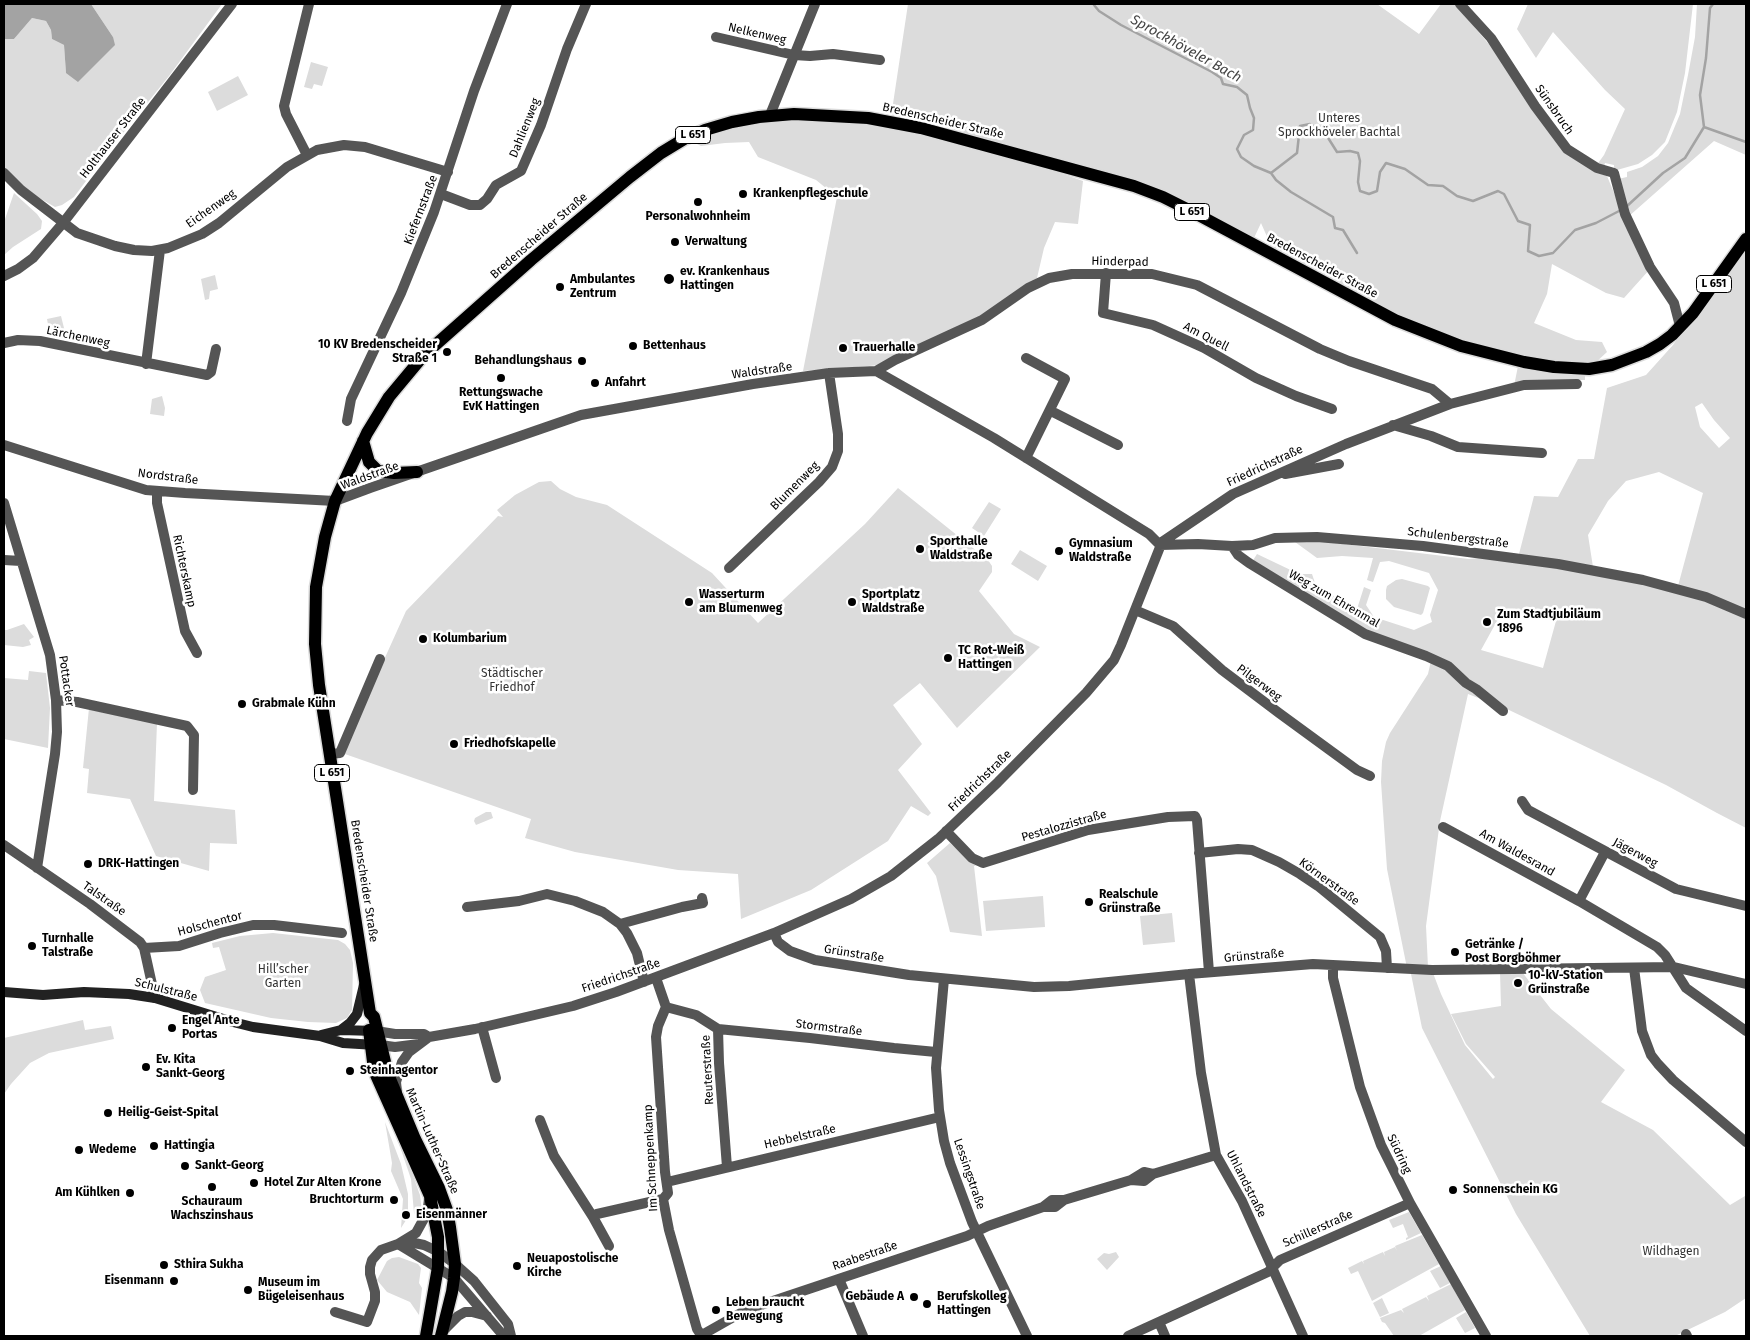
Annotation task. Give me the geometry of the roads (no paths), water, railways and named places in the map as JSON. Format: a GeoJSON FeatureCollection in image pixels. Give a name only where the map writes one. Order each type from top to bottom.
{"type":"FeatureCollection","features":[{"type":"Feature","properties":{"kind":"main road","name":"Bredenscheider Straße"},"geometry":{"type":"LineString","coordinates":[[373,1031],[374,1017],[370,1013],[329,754],[315,644],[316,587],[321,557],[335,501],[364,441],[389,397],[424,355],[531,260],[622,184],[661,153],[684,139],[719,126],[770,115],[834,115],[894,122],[980,144],[1134,186],[1163,197],[1395,320],[1461,346],[1524,362],[1574,369],[1589,369],[1612,365],[1646,352],[1660,344],[1693,312],[1746,239]]}},
{"type":"Feature","properties":{"kind":"main road"},"geometry":{"type":"LineString","coordinates":[[364,441],[369,462],[378,471],[394,474],[417,472]]}},
{"type":"Feature","properties":{"kind":"main road"},"geometry":{"type":"LineString","coordinates":[[341,1030],[357,1014],[366,979]]}},
{"type":"Feature","properties":{"kind":"main road","name":"Schulstraße"},"geometry":{"type":"LineString","coordinates":[[4,992],[43,995],[109,992],[155,998],[239,1024],[320,1036],[343,1043],[375,1045]]}},
{"type":"Feature","properties":{"kind":"main road","name":"Schulstraße"},"geometry":{"type":"LineString","coordinates":[[320,1036],[341,1030],[373,1031]]}},
{"type":"Feature","properties":{"kind":"main road","name":"Martin-Luther-Straße"},"geometry":{"type":"LineString","coordinates":[[373,1031],[376,1075],[430,1196],[438,1237],[438,1267],[426,1336]]}},
{"type":"Feature","properties":{"kind":"main road","name":"Martin-Luther-Straße"},"geometry":{"type":"LineString","coordinates":[[375,1045],[447,1210],[455,1264],[452,1292],[441,1334]]}},
{"type":"Feature","properties":{"kind":"street","name":"Holthauser Straße"},"geometry":{"type":"LineString","coordinates":[[4,276],[33,258],[63,223],[232,4]]}},
{"type":"Feature","properties":{"kind":"street"},"geometry":{"type":"LineString","coordinates":[[307,155],[286,114],[284,103],[309,4]]}},
{"type":"Feature","properties":{"kind":"street","name":"Kiefernstraße"},"geometry":{"type":"LineString","coordinates":[[347,421],[351,399],[404,286],[441,194],[455,145],[474,91],[508,4]]}},
{"type":"Feature","properties":{"kind":"street","name":"Dahlienweg"},"geometry":{"type":"LineString","coordinates":[[441,194],[470,205],[480,205],[487,199],[496,185],[521,171],[542,124],[567,49],[586,4]]}},
{"type":"Feature","properties":{"kind":"street"},"geometry":{"type":"LineString","coordinates":[[770,115],[815,4]]}},
{"type":"Feature","properties":{"kind":"street","name":"Sünsbruch"},"geometry":{"type":"LineString","coordinates":[[1460,4],[1491,38],[1535,106],[1567,149],[1597,168],[1614,173],[1625,214],[1650,267],[1674,303],[1680,326]]}},
{"type":"Feature","properties":{"kind":"street","name":"Nelkenweg"},"geometry":{"type":"LineString","coordinates":[[716,37],[794,55],[814,56],[833,54],[880,60]]}},
{"type":"Feature","properties":{"kind":"street","name":"Eichenweg"},"geometry":{"type":"LineString","coordinates":[[4,173],[21,190],[82,236],[134,250],[160,250],[180,244],[202,234],[219,223],[287,166],[318,150],[334,146],[353,145],[373,149],[448,172]]}},
{"type":"Feature","properties":{"kind":"street"},"geometry":{"type":"LineString","coordinates":[[146,364],[160,250]]}},
{"type":"Feature","properties":{"kind":"street","name":"Am Quell"},"geometry":{"type":"LineString","coordinates":[[1106,273],[1102,313],[1153,325],[1204,348],[1256,378],[1296,396],[1332,409]]}},
{"type":"Feature","properties":{"kind":"street","name":"Hinderpad"},"geometry":{"type":"LineString","coordinates":[[876,372],[895,360],[982,320],[1042,280],[1072,274],[1152,274],[1197,285],[1320,349],[1432,390],[1450,404]]}},
{"type":"Feature","properties":{"kind":"street","name":"Lärchenweg"},"geometry":{"type":"LineString","coordinates":[[4,343],[18,340],[40,342],[207,375],[211,372],[216,349]]}},
{"type":"Feature","properties":{"kind":"street"},"geometry":{"type":"LineString","coordinates":[[1026,358],[1065,379],[1026,458]]}},
{"type":"Feature","properties":{"kind":"street"},"geometry":{"type":"LineString","coordinates":[[876,372],[981,430],[1149,534],[1160,545]]}},
{"type":"Feature","properties":{"kind":"street","name":"Waldstraße"},"geometry":{"type":"LineString","coordinates":[[335,501],[581,415],[734,387],[829,373],[876,372]]}},
{"type":"Feature","properties":{"kind":"street","name":"Blumenweg"},"geometry":{"type":"LineString","coordinates":[[729,568],[820,482],[832,467],[838,451],[838,434],[829,373]]}},
{"type":"Feature","properties":{"kind":"street","name":"Friedrichstraße"},"geometry":{"type":"LineString","coordinates":[[375,1045],[395,1047],[574,1006],[656,978],[774,933],[851,899],[891,876],[946,831],[998,782],[1079,700],[1114,660],[1122,645],[1134,610],[1164,539],[1233,494],[1393,425],[1450,404],[1524,385],[1577,384]]}},
{"type":"Feature","properties":{"kind":"street"},"geometry":{"type":"LineString","coordinates":[[1050,411],[1118,445]]}},
{"type":"Feature","properties":{"kind":"street"},"geometry":{"type":"LineString","coordinates":[[1393,425],[1431,436],[1458,447],[1542,453]]}},
{"type":"Feature","properties":{"kind":"street","name":"Nordstraße"},"geometry":{"type":"LineString","coordinates":[[4,445],[146,490],[335,501]]}},
{"type":"Feature","properties":{"kind":"street"},"geometry":{"type":"LineString","coordinates":[[1272,476],[1339,464]]}},
{"type":"Feature","properties":{"kind":"street","name":"Richterskamp"},"geometry":{"type":"LineString","coordinates":[[157,491],[157,503],[185,631],[197,653]]}},
{"type":"Feature","properties":{"kind":"street","name":"Pottacker"},"geometry":{"type":"LineString","coordinates":[[4,503],[50,655],[56,700],[57,732],[55,754],[37,868]]}},
{"type":"Feature","properties":{"kind":"street","name":"Schulenbergstraße"},"geometry":{"type":"LineString","coordinates":[[1160,545],[1253,545],[1275,538],[1307,537],[1423,546],[1558,564],[1642,580],[1706,597],[1746,614]]}},
{"type":"Feature","properties":{"kind":"street","name":"Weg zum Ehrenmal"},"geometry":{"type":"LineString","coordinates":[[1232,546],[1238,555],[1248,563],[1365,634],[1448,666],[1466,683],[1503,711]]}},
{"type":"Feature","properties":{"kind":"street"},"geometry":{"type":"LineString","coordinates":[[4,560],[21,561]]}},
{"type":"Feature","properties":{"kind":"street","name":"Pilgerweg"},"geometry":{"type":"LineString","coordinates":[[1134,610],[1173,626],[1222,670],[1357,770],[1370,776]]}},
{"type":"Feature","properties":{"kind":"street"},"geometry":{"type":"LineString","coordinates":[[329,754],[340,753],[380,659]]}},
{"type":"Feature","properties":{"kind":"street"},"geometry":{"type":"LineString","coordinates":[[56,700],[77,702],[187,726],[194,735],[193,790]]}},
{"type":"Feature","properties":{"kind":"street","name":"Jägerweg"},"geometry":{"type":"LineString","coordinates":[[1522,801],[1528,810],[1676,889],[1746,906]]}},
{"type":"Feature","properties":{"kind":"street","name":"Pestalozzistraße"},"geometry":{"type":"LineString","coordinates":[[946,831],[972,858],[983,863],[1088,830],[1168,817],[1193,816],[1197,820],[1198,853]]}},
{"type":"Feature","properties":{"kind":"street","name":"Am Waldesrand"},"geometry":{"type":"LineString","coordinates":[[1443,827],[1578,901],[1656,947],[1674,967],[1686,988],[1746,1031]]}},
{"type":"Feature","properties":{"kind":"street","name":"Talstraße"},"geometry":{"type":"LineString","coordinates":[[4,845],[135,936],[144,948]]}},
{"type":"Feature","properties":{"kind":"street","name":"Körnerstraße"},"geometry":{"type":"LineString","coordinates":[[1198,853],[1238,849],[1252,850],[1300,874],[1318,886],[1380,937],[1386,951],[1387,968]]}},
{"type":"Feature","properties":{"kind":"street"},"geometry":{"type":"LineString","coordinates":[[1578,901],[1605,852]]}},
{"type":"Feature","properties":{"kind":"street"},"geometry":{"type":"LineString","coordinates":[[1198,853],[1209,972]]}},
{"type":"Feature","properties":{"kind":"street"},"geometry":{"type":"LineString","coordinates":[[467,907],[519,901],[547,894],[575,901],[603,912],[620,924],[632,942],[644,982]]}},
{"type":"Feature","properties":{"kind":"street"},"geometry":{"type":"LineString","coordinates":[[620,924],[703,903],[702,898]]}},
{"type":"Feature","properties":{"kind":"street","name":"Holschentor"},"geometry":{"type":"LineString","coordinates":[[144,948],[179,946],[253,925],[274,925],[342,933]]}},
{"type":"Feature","properties":{"kind":"street","name":"Grünstraße"},"geometry":{"type":"LineString","coordinates":[[774,933],[778,942],[790,951],[806,958],[860,968],[986,984],[1051,987],[1122,982],[1280,966],[1333,965],[1432,970],[1674,967],[1746,984]]}},
{"type":"Feature","properties":{"kind":"street"},"geometry":{"type":"LineString","coordinates":[[144,948],[155,998]]}},
{"type":"Feature","properties":{"kind":"street","name":"Südring"},"geometry":{"type":"LineString","coordinates":[[1333,965],[1333,978],[1365,1103],[1381,1145],[1410,1203],[1486,1336]]}},
{"type":"Feature","properties":{"kind":"street"},"geometry":{"type":"LineString","coordinates":[[1634,968],[1642,1031],[1652,1056],[1673,1080],[1746,1142]]}},
{"type":"Feature","properties":{"kind":"street","name":"Uhlandstraße"},"geometry":{"type":"LineString","coordinates":[[1189,974],[1200,1073],[1216,1155],[1242,1201],[1303,1336]]}},
{"type":"Feature","properties":{"kind":"street"},"geometry":{"type":"LineString","coordinates":[[656,978],[666,1007]]}},
{"type":"Feature","properties":{"kind":"street","name":"Lessingstraße"},"geometry":{"type":"LineString","coordinates":[[944,979],[936,1052],[936,1084],[940,1117],[950,1163],[976,1231],[1027,1336]]}},
{"type":"Feature","properties":{"kind":"street","name":"Reuterstraße"},"geometry":{"type":"LineString","coordinates":[[666,1007],[696,1015],[718,1028],[727,1167]]}},
{"type":"Feature","properties":{"kind":"street","name":"Im Schneppenkamp"},"geometry":{"type":"LineString","coordinates":[[666,1007],[658,1026],[656,1049],[668,1192],[663,1199],[669,1230],[700,1336]]}},
{"type":"Feature","properties":{"kind":"street"},"geometry":{"type":"LineString","coordinates":[[482,1027],[496,1078]]}},
{"type":"Feature","properties":{"kind":"street","name":"Stormstraße"},"geometry":{"type":"LineString","coordinates":[[718,1028],[936,1052]]}},
{"type":"Feature","properties":{"kind":"street","name":"Friedrichstraße"},"geometry":{"type":"LineString","coordinates":[[373,1031],[394,1034],[424,1034],[425,1040]]}},
{"type":"Feature","properties":{"kind":"street"},"geometry":{"type":"LineString","coordinates":[[399,1103],[396,1082],[402,1062],[409,1052],[425,1040]]}},
{"type":"Feature","properties":{"kind":"street","name":"Hebbelstraße"},"geometry":{"type":"LineString","coordinates":[[667,1182],[940,1117]]}},
{"type":"Feature","properties":{"kind":"street"},"geometry":{"type":"LineString","coordinates":[[540,1120],[554,1156],[610,1246]]}},
{"type":"Feature","properties":{"kind":"street","name":"Raabestraße"},"geometry":{"type":"LineString","coordinates":[[700,1336],[746,1310],[967,1236],[1043,1207],[1057,1206],[1064,1200],[1131,1180],[1146,1180],[1153,1174],[1216,1155]]}},
{"type":"Feature","properties":{"kind":"street"},"geometry":{"type":"LineString","coordinates":[[335,1312],[367,1322],[375,1301],[375,1292],[370,1274],[372,1260],[382,1250],[402,1243],[416,1232],[427,1214],[430,1196]]}},
{"type":"Feature","properties":{"kind":"street"},"geometry":{"type":"LineString","coordinates":[[593,1217],[597,1214],[663,1199]]}},
{"type":"Feature","properties":{"kind":"street","name":"Schillerstraße"},"geometry":{"type":"LineString","coordinates":[[1128,1336],[1268,1272],[1280,1260],[1410,1203]]}},
{"type":"Feature","properties":{"kind":"street"},"geometry":{"type":"LineString","coordinates":[[402,1243],[424,1245],[439,1252],[455,1264],[474,1281],[508,1324],[510,1336],[502,1334],[454,1278],[402,1243]]}},
{"type":"Feature","properties":{"kind":"street"},"geometry":{"type":"LineString","coordinates":[[839,1279],[864,1336]]}},
{"type":"Feature","properties":{"kind":"street"},"geometry":{"type":"LineString","coordinates":[[441,1334],[455,1319],[465,1312],[488,1316]]}},
{"type":"Feature","properties":{"kind":"street"},"geometry":{"type":"LineString","coordinates":[[1159,1322],[1165,1336]]}},
{"type":"Feature","properties":{"kind":"waterway","name":"Sprockhöveler Bach"},"geometry":{"type":"LineString","coordinates":[[1094,4],[1099,11],[1121,25],[1212,72],[1221,78],[1223,84],[1237,87],[1247,95],[1254,118],[1253,130],[1244,135],[1237,149],[1241,157],[1254,166],[1271,173],[1297,153],[1300,126],[1310,124],[1325,133],[1337,152],[1350,151],[1358,153],[1360,161],[1358,182],[1360,191],[1369,194],[1377,191],[1380,172],[1386,163],[1405,169],[1428,185],[1443,186],[1457,196],[1473,201],[1498,191],[1504,194],[1518,221],[1530,225],[1528,251],[1539,256],[1553,253],[1575,230],[1596,223],[1621,210]]}},
{"type":"Feature","properties":{"kind":"waterway","name":"Sprockhöveler Bach"},"geometry":{"type":"LineString","coordinates":[[1626,207],[1663,173],[1685,158],[1704,127],[1700,95],[1706,58],[1710,8],[1713,4]]}},
{"type":"Feature","properties":{"kind":"waterway","name":"Sprockhöveler Bach"},"geometry":{"type":"LineString","coordinates":[[1704,127],[1746,142]]}},
{"type":"Feature","properties":{"kind":"waterway"},"geometry":{"type":"LineString","coordinates":[[1271,173],[1276,180],[1291,192],[1333,217],[1335,228],[1343,230],[1357,253]]}},
{"type":"Feature","properties":{"kind":"place","name":"Krankenpflegeschule"},"geometry":{"type":"Point","coordinates":[743,194]}},
{"type":"Feature","properties":{"kind":"place","name":"Personalwohnheim"},"geometry":{"type":"Point","coordinates":[698,202]}},
{"type":"Feature","properties":{"kind":"place","name":"Verwaltung"},"geometry":{"type":"Point","coordinates":[675,242]}},
{"type":"Feature","properties":{"kind":"place","name":"ev. Krankenhaus Hattingen"},"geometry":{"type":"Point","coordinates":[669,279]}},
{"type":"Feature","properties":{"kind":"place","name":"Ambulantes Zentrum"},"geometry":{"type":"Point","coordinates":[560,287]}},
{"type":"Feature","properties":{"kind":"place","name":"Bettenhaus"},"geometry":{"type":"Point","coordinates":[633,346]}},
{"type":"Feature","properties":{"kind":"place","name":"Trauerhalle"},"geometry":{"type":"Point","coordinates":[843,348]}},
{"type":"Feature","properties":{"kind":"place","name":"10 KV Bredenscheider Straße 1"},"geometry":{"type":"Point","coordinates":[447,352]}},
{"type":"Feature","properties":{"kind":"place","name":"Behandlungshaus"},"geometry":{"type":"Point","coordinates":[582,361]}},
{"type":"Feature","properties":{"kind":"place","name":"Rettungswache EvK Hattingen"},"geometry":{"type":"Point","coordinates":[501,378]}},
{"type":"Feature","properties":{"kind":"place","name":"Anfahrt"},"geometry":{"type":"Point","coordinates":[595,383]}},
{"type":"Feature","properties":{"kind":"place","name":"Sporthalle Waldstraße"},"geometry":{"type":"Point","coordinates":[920,549]}},
{"type":"Feature","properties":{"kind":"place","name":"Gymnasium Waldstraße"},"geometry":{"type":"Point","coordinates":[1059,551]}},
{"type":"Feature","properties":{"kind":"place","name":"Wasserturm am Blumenweg"},"geometry":{"type":"Point","coordinates":[689,602]}},
{"type":"Feature","properties":{"kind":"place","name":"Sportplatz Waldstraße"},"geometry":{"type":"Point","coordinates":[852,602]}},
{"type":"Feature","properties":{"kind":"place","name":"Zum Stadtjubiläum 1896"},"geometry":{"type":"Point","coordinates":[1487,622]}},
{"type":"Feature","properties":{"kind":"place","name":"Kolumbarium"},"geometry":{"type":"Point","coordinates":[423,639]}},
{"type":"Feature","properties":{"kind":"place","name":"TC Rot-Weiß Hattingen"},"geometry":{"type":"Point","coordinates":[948,658]}},
{"type":"Feature","properties":{"kind":"place","name":"Grabmale Kühn"},"geometry":{"type":"Point","coordinates":[242,704]}},
{"type":"Feature","properties":{"kind":"place","name":"Friedhofskapelle"},"geometry":{"type":"Point","coordinates":[454,744]}},
{"type":"Feature","properties":{"kind":"place","name":"DRK-Hattingen"},"geometry":{"type":"Point","coordinates":[88,864]}},
{"type":"Feature","properties":{"kind":"place","name":"Realschule Grünstraße"},"geometry":{"type":"Point","coordinates":[1089,902]}},
{"type":"Feature","properties":{"kind":"place","name":"Turnhalle Talstraße"},"geometry":{"type":"Point","coordinates":[32,946]}},
{"type":"Feature","properties":{"kind":"place","name":"Getränke / Post Borgböhmer"},"geometry":{"type":"Point","coordinates":[1455,952]}},
{"type":"Feature","properties":{"kind":"place","name":"10-kV-Station Grünstraße"},"geometry":{"type":"Point","coordinates":[1518,983]}},
{"type":"Feature","properties":{"kind":"place","name":"Engel Ante Portas"},"geometry":{"type":"Point","coordinates":[172,1028]}},
{"type":"Feature","properties":{"kind":"place","name":"Ev. Kita Sankt-Georg"},"geometry":{"type":"Point","coordinates":[146,1067]}},
{"type":"Feature","properties":{"kind":"place","name":"Steinhagentor"},"geometry":{"type":"Point","coordinates":[350,1071]}},
{"type":"Feature","properties":{"kind":"place","name":"Heilig-Geist-Spital"},"geometry":{"type":"Point","coordinates":[108,1113]}},
{"type":"Feature","properties":{"kind":"place","name":"Hattingia"},"geometry":{"type":"Point","coordinates":[154,1146]}},
{"type":"Feature","properties":{"kind":"place","name":"Wedeme"},"geometry":{"type":"Point","coordinates":[79,1150]}},
{"type":"Feature","properties":{"kind":"place","name":"Sankt-Georg"},"geometry":{"type":"Point","coordinates":[185,1166]}},
{"type":"Feature","properties":{"kind":"place","name":"Hotel Zur Alten Krone"},"geometry":{"type":"Point","coordinates":[254,1183]}},
{"type":"Feature","properties":{"kind":"place","name":"Schauraum Wachszinshaus"},"geometry":{"type":"Point","coordinates":[212,1187]}},
{"type":"Feature","properties":{"kind":"place","name":"Sonnenschein KG"},"geometry":{"type":"Point","coordinates":[1453,1190]}},
{"type":"Feature","properties":{"kind":"place","name":"Am Kühlken"},"geometry":{"type":"Point","coordinates":[130,1193]}},
{"type":"Feature","properties":{"kind":"place","name":"Bruchtorturm"},"geometry":{"type":"Point","coordinates":[394,1200]}},
{"type":"Feature","properties":{"kind":"place","name":"Eisenmänner"},"geometry":{"type":"Point","coordinates":[406,1215]}},
{"type":"Feature","properties":{"kind":"place","name":"Sthira Sukha"},"geometry":{"type":"Point","coordinates":[164,1265]}},
{"type":"Feature","properties":{"kind":"place","name":"Neuapostolische Kirche"},"geometry":{"type":"Point","coordinates":[517,1266]}},
{"type":"Feature","properties":{"kind":"place","name":"Eisenmann"},"geometry":{"type":"Point","coordinates":[174,1281]}},
{"type":"Feature","properties":{"kind":"place","name":"Museum im Bügeleisenhaus"},"geometry":{"type":"Point","coordinates":[248,1290]}},
{"type":"Feature","properties":{"kind":"place","name":"Gebäude A"},"geometry":{"type":"Point","coordinates":[914,1297]}},
{"type":"Feature","properties":{"kind":"place","name":"Berufskolleg Hattingen"},"geometry":{"type":"Point","coordinates":[927,1304]}},
{"type":"Feature","properties":{"kind":"place","name":"Leben braucht Bewegung"},"geometry":{"type":"Point","coordinates":[716,1310]}},
{"type":"Feature","properties":{"kind":"park label","name":"Unteres Sprockhöveler Bachtal"},"geometry":{"type":"Point","coordinates":[1339,126]}},
{"type":"Feature","properties":{"kind":"park label","name":"Städtischer Friedhof"},"geometry":{"type":"Point","coordinates":[512,681]}},
{"type":"Feature","properties":{"kind":"park label","name":"Hill’scher Garten"},"geometry":{"type":"Point","coordinates":[283,977]}},
{"type":"Feature","properties":{"kind":"park label","name":"Wildhagen"},"geometry":{"type":"Point","coordinates":[1671,1252]}}]}
